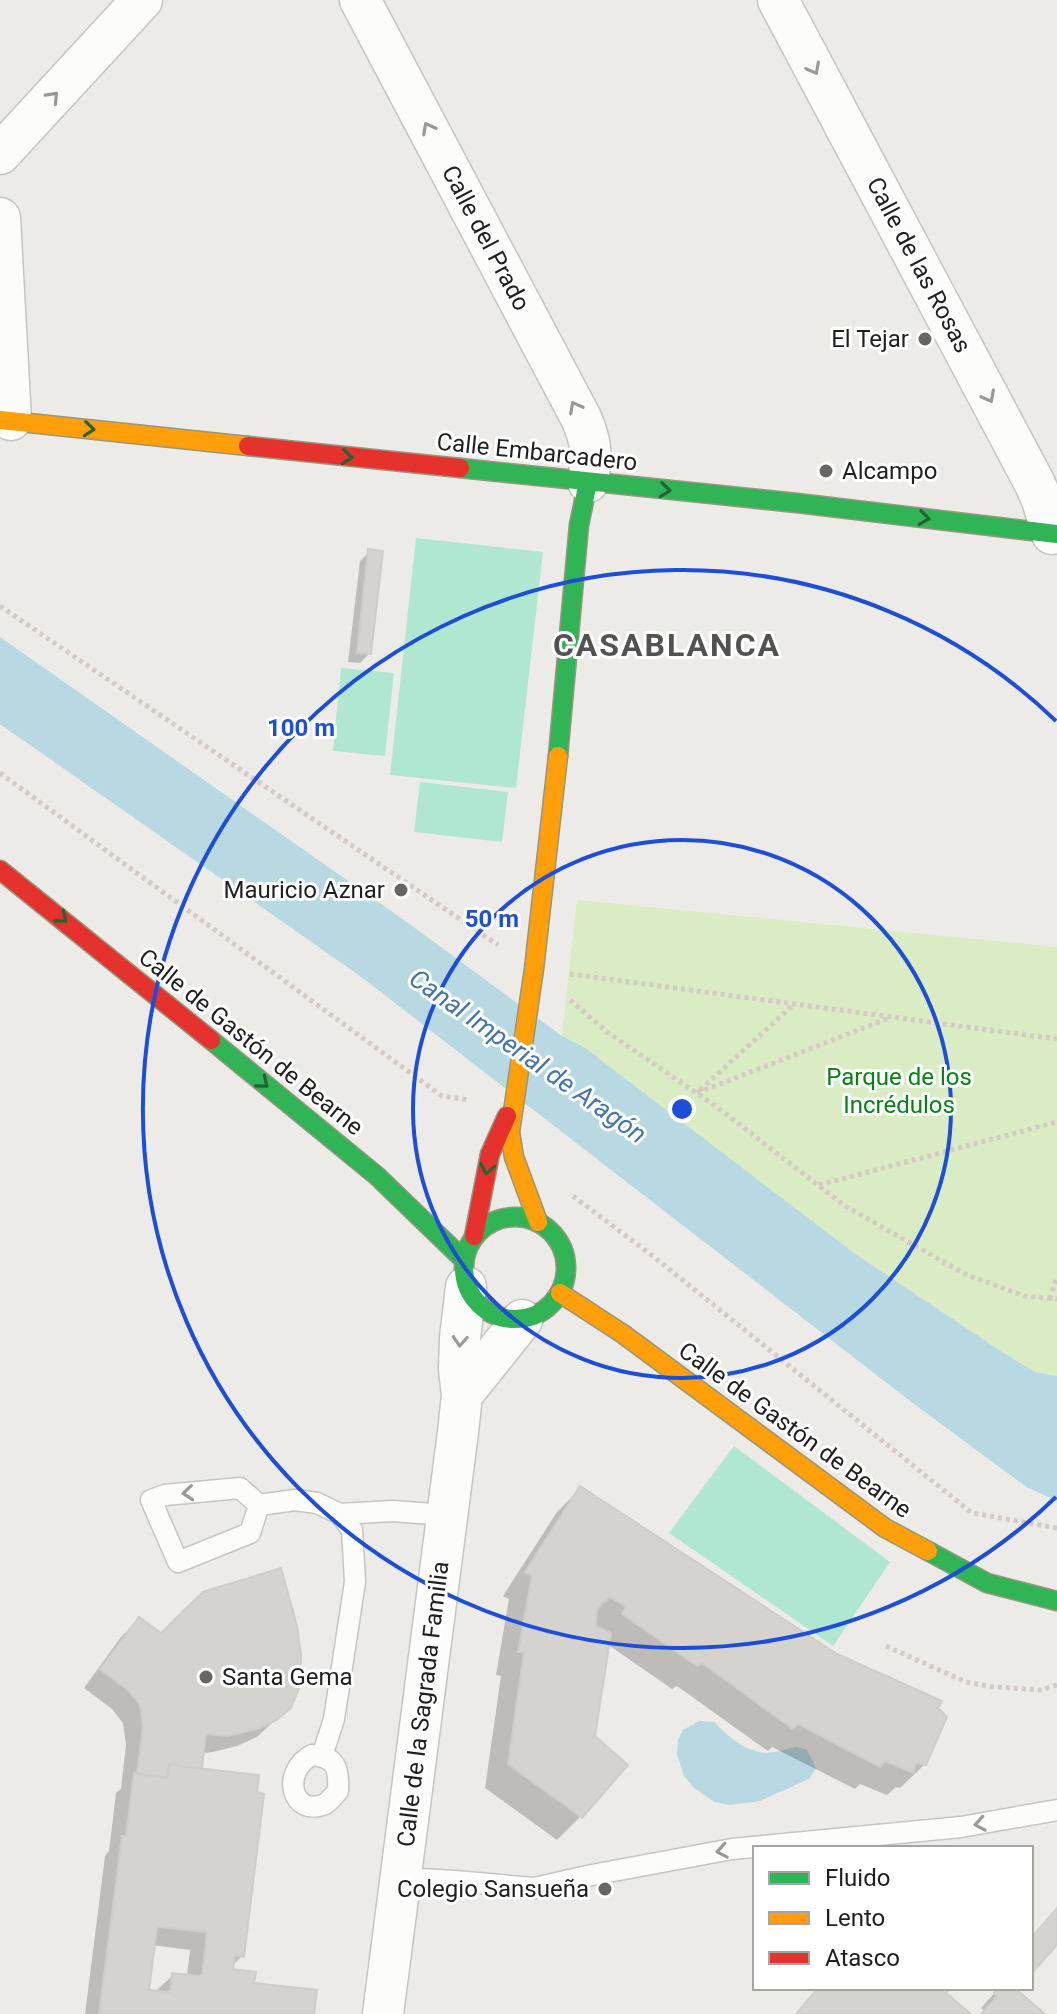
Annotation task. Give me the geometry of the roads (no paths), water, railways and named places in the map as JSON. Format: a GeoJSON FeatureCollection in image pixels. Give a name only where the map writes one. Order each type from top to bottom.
{"type":"FeatureCollection","features":[{"type":"Feature","properties":{"kind":"street"},"geometry":{"type":"LineString","coordinates":[[0,154],[142,0]]}},
{"type":"Feature","properties":{"kind":"street","name":"Calle del Prado"},"geometry":{"type":"LineString","coordinates":[[360,0],[581,418],[590,444],[588,482]]}},
{"type":"Feature","properties":{"kind":"street","name":"Calle de las Rosas"},"geometry":{"type":"LineString","coordinates":[[778,0],[1034,482],[1055,534]]}},
{"type":"Feature","properties":{"kind":"street"},"geometry":{"type":"LineString","coordinates":[[0,218],[6,420]]}},
{"type":"Feature","properties":{"kind":"street","name":"Calle Embarcadero"},"geometry":{"type":"LineString","coordinates":[[6,420],[797,503],[1055,534]]}},
{"type":"Feature","properties":{"kind":"street"},"geometry":{"type":"LineString","coordinates":[[538,1222],[518,1169],[510,1132],[534,969],[561,734],[579,525],[588,482]]}},
{"type":"Feature","properties":{"kind":"street","name":"Calle de Gastón de Bearne"},"geometry":{"type":"LineString","coordinates":[[0,870],[377,1176],[465,1273]]}},
{"type":"Feature","properties":{"kind":"street"},"geometry":{"type":"LineString","coordinates":[[474,1236],[490,1154],[513,1102]]}},
{"type":"Feature","properties":{"kind":"street"},"geometry":{"type":"LineString","coordinates":[[514,1216],[538,1222],[558,1240],[565,1257],[566,1273],[560,1293],[540,1313],[522,1320],[505,1319],[489,1313],[476,1302],[465,1273],[467,1248],[474,1236],[486,1225],[501,1218],[514,1216]]}},
{"type":"Feature","properties":{"kind":"street","name":"Calle de la Sagrada Familia"},"geometry":{"type":"LineString","coordinates":[[383,2014],[462,1395],[459,1369],[465,1273]]}},
{"type":"Feature","properties":{"kind":"street","name":"Calle de Gastón de Bearne"},"geometry":{"type":"LineString","coordinates":[[560,1293],[623,1334],[885,1528],[987,1583],[1057,1601]]}},
{"type":"Feature","properties":{"kind":"street"},"geometry":{"type":"LineString","coordinates":[[462,1395],[522,1320]]}},
{"type":"Feature","properties":{"kind":"lane"},"geometry":{"type":"LineString","coordinates":[[259,1505],[250,1533],[178,1562],[151,1500],[165,1495],[240,1488],[259,1505],[295,1500],[317,1503],[340,1514],[352,1530],[355,1582],[334,1719],[322,1756]]}},
{"type":"Feature","properties":{"kind":"lane"},"geometry":{"type":"LineString","coordinates":[[340,1514],[392,1511],[447,1515]]}},
{"type":"Feature","properties":{"kind":"lane"},"geometry":{"type":"LineString","coordinates":[[763,1846],[961,1827],[1057,1810]]}},
{"type":"Feature","properties":{"kind":"lane"},"geometry":{"type":"LineString","coordinates":[[401,1878],[534,1888],[753,1847]]}},
{"type":"Feature","properties":{"kind":"water","name":"Canal Imperial de Aragón"},"geometry":{"type":"Polygon","coordinates":[[[0,637],[408,923],[562,1036],[585,1048],[854,1253],[1035,1372],[1057,1376],[1057,1501],[1028,1488],[914,1404],[360,976],[0,724],[0,637]]]}},
{"type":"Feature","properties":{"kind":"water"},"geometry":{"type":"Polygon","coordinates":[[[699,1721],[714,1722],[734,1740],[758,1752],[803,1748],[816,1768],[809,1779],[760,1801],[730,1805],[714,1802],[693,1787],[684,1776],[677,1754],[678,1740],[683,1730],[699,1721]]]}},
{"type":"Feature","properties":{"kind":"place","name":"El Tejar"},"geometry":{"type":"Point","coordinates":[925,339]}},
{"type":"Feature","properties":{"kind":"place","name":"Alcampo"},"geometry":{"type":"Point","coordinates":[826,471]}},
{"type":"Feature","properties":{"kind":"place","name":"Mauricio Aznar"},"geometry":{"type":"Point","coordinates":[401,890]}},
{"type":"Feature","properties":{"kind":"place","name":"Santa Gema"},"geometry":{"type":"Point","coordinates":[206,1677]}},
{"type":"Feature","properties":{"kind":"place","name":"Colegio Sansueña"},"geometry":{"type":"Point","coordinates":[605,1889]}},
{"type":"Feature","properties":{"kind":"district","name":"CASABLANCA"},"geometry":{"type":"Point","coordinates":[667,645]}},
{"type":"Feature","properties":{"kind":"park label","name":"Parque de los Incrédulos"},"geometry":{"type":"Point","coordinates":[899,1091]}}]}
